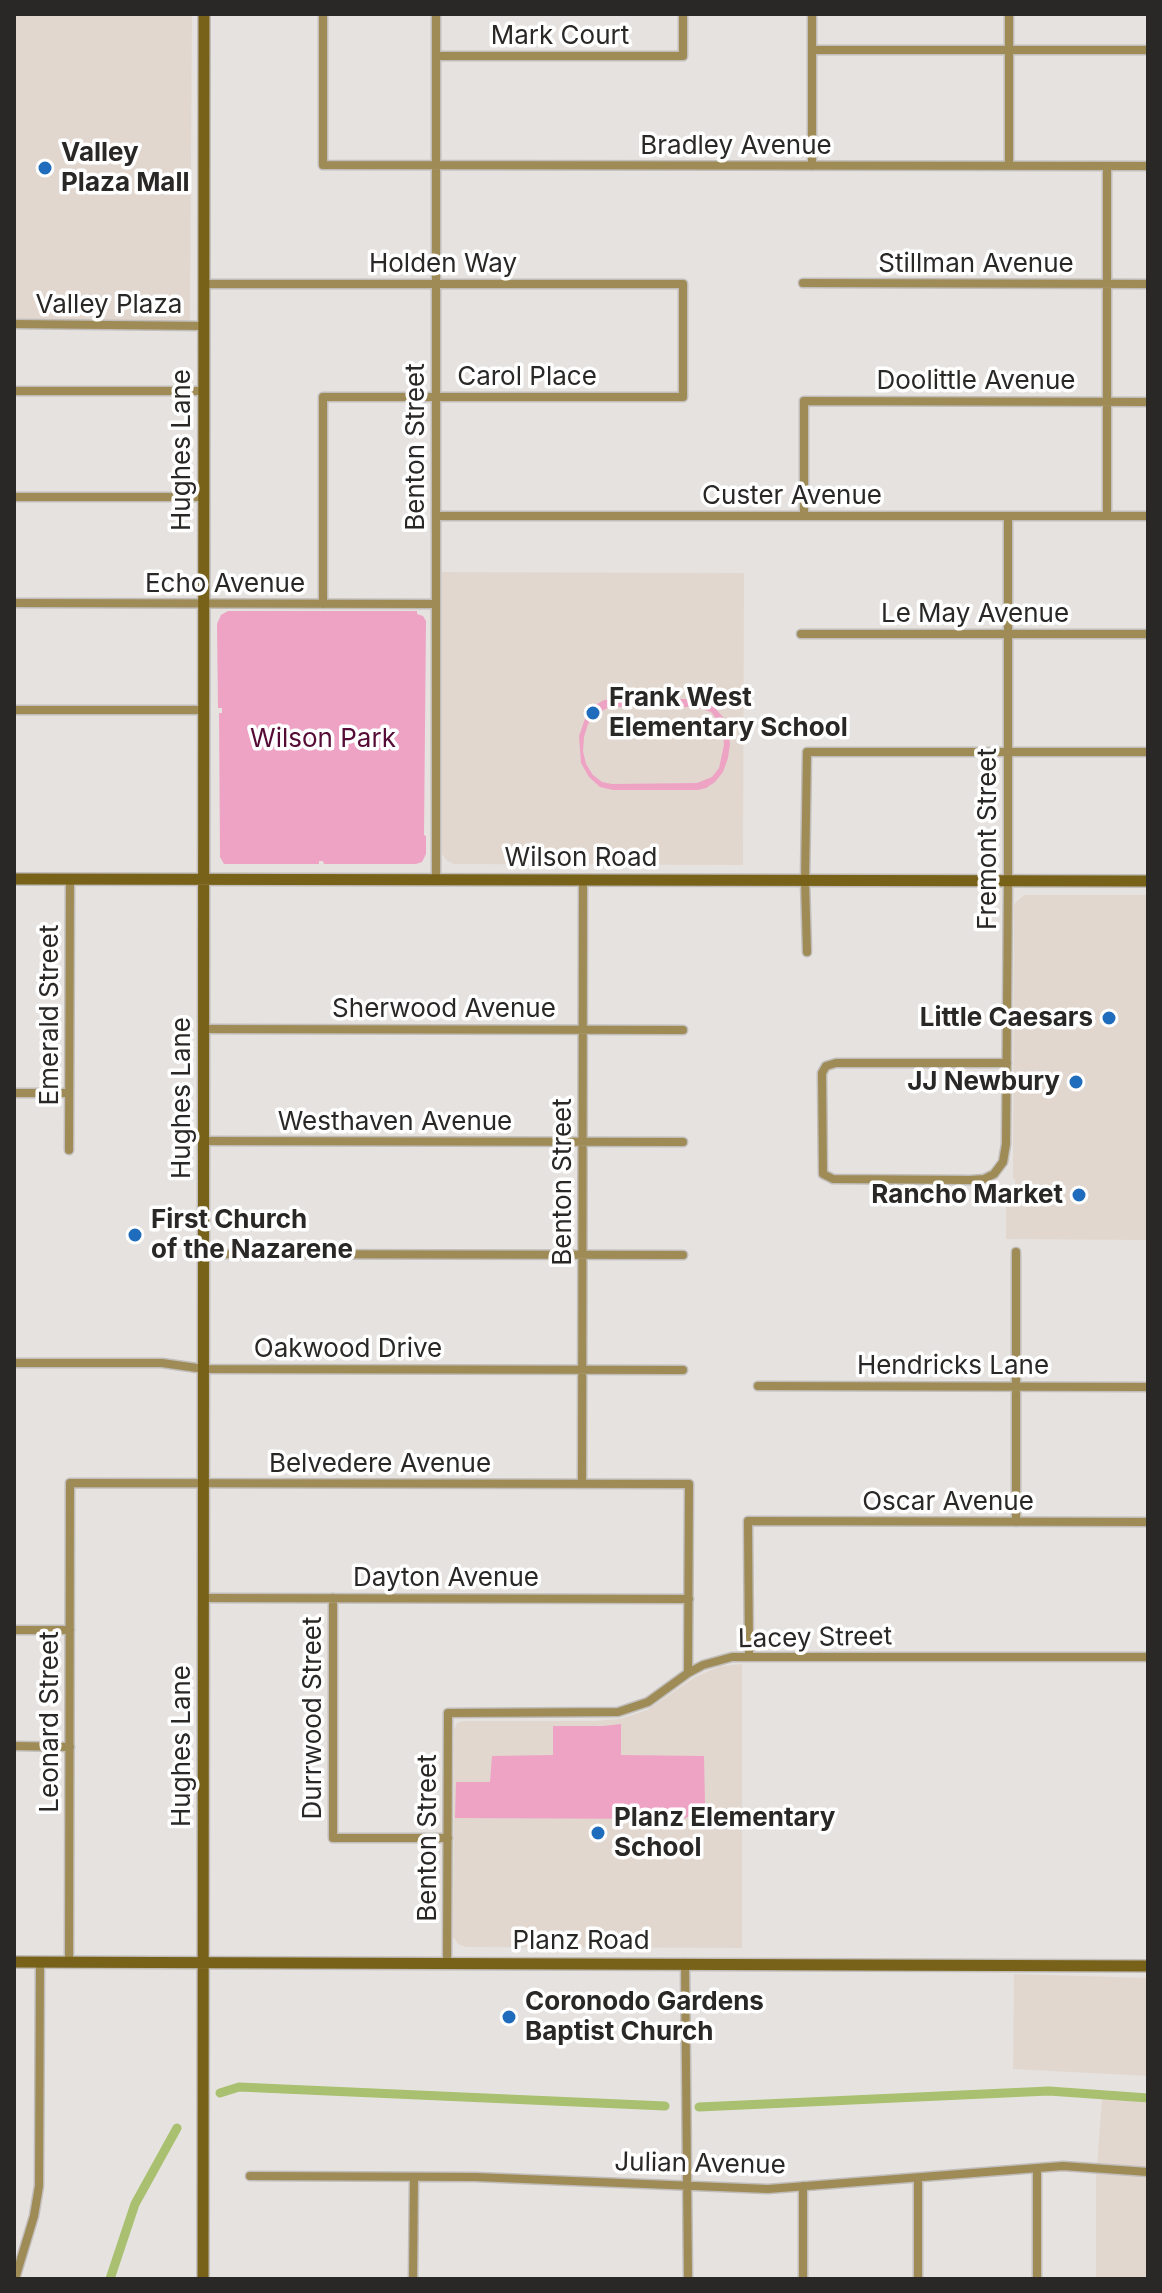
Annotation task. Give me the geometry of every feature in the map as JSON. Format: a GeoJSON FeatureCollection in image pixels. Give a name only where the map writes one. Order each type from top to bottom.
{"type":"FeatureCollection","features":[{"type":"Feature","properties":{"kind":"street","name":"Hughes Lane"},"geometry":{"type":"LineString","coordinates":[[203,2279],[204,14]]}},
{"type":"Feature","properties":{"kind":"street","name":"Bradley Avenue"},"geometry":{"type":"LineString","coordinates":[[323,14],[323,165],[1148,166]]}},
{"type":"Feature","properties":{"kind":"street","name":"Benton Street"},"geometry":{"type":"LineString","coordinates":[[436,14],[436,880]]}},
{"type":"Feature","properties":{"kind":"street","name":"Mark Court"},"geometry":{"type":"LineString","coordinates":[[436,56],[683,56],[683,14]]}},
{"type":"Feature","properties":{"kind":"street"},"geometry":{"type":"LineString","coordinates":[[812,14],[812,166]]}},
{"type":"Feature","properties":{"kind":"street"},"geometry":{"type":"LineString","coordinates":[[1009,14],[1009,166]]}},
{"type":"Feature","properties":{"kind":"street"},"geometry":{"type":"LineString","coordinates":[[812,50],[1148,50]]}},
{"type":"Feature","properties":{"kind":"street"},"geometry":{"type":"LineString","coordinates":[[1107,166],[1107,516]]}},
{"type":"Feature","properties":{"kind":"street","name":"Stillman Avenue"},"geometry":{"type":"LineString","coordinates":[[803,283],[1148,284]]}},
{"type":"Feature","properties":{"kind":"street","name":"Holden Way"},"geometry":{"type":"LineString","coordinates":[[204,284],[683,284],[683,397]]}},
{"type":"Feature","properties":{"kind":"street","name":"Valley Plaza"},"geometry":{"type":"LineString","coordinates":[[14,324],[204,326]]}},
{"type":"Feature","properties":{"kind":"street"},"geometry":{"type":"LineString","coordinates":[[14,391],[204,391]]}},
{"type":"Feature","properties":{"kind":"street","name":"Carol Place"},"geometry":{"type":"LineString","coordinates":[[323,604],[323,397],[683,397]]}},
{"type":"Feature","properties":{"kind":"street","name":"Doolittle Avenue"},"geometry":{"type":"LineString","coordinates":[[804,516],[804,401],[1148,402]]}},
{"type":"Feature","properties":{"kind":"street"},"geometry":{"type":"LineString","coordinates":[[14,497],[204,497]]}},
{"type":"Feature","properties":{"kind":"street","name":"Custer Avenue"},"geometry":{"type":"LineString","coordinates":[[436,516],[1148,516]]}},
{"type":"Feature","properties":{"kind":"street","name":"Fremont Street"},"geometry":{"type":"LineString","coordinates":[[1007,1063],[836,1063],[826,1066],[822,1073],[823,1174],[828,1178],[970,1180],[984,1179],[994,1174],[1003,1162],[1007,1063],[1008,516]]}},
{"type":"Feature","properties":{"kind":"street","name":"Echo Avenue"},"geometry":{"type":"LineString","coordinates":[[14,603],[436,604]]}},
{"type":"Feature","properties":{"kind":"street","name":"Le May Avenue"},"geometry":{"type":"LineString","coordinates":[[801,634],[1148,634]]}},
{"type":"Feature","properties":{"kind":"street"},"geometry":{"type":"LineString","coordinates":[[14,710],[204,710]]}},
{"type":"Feature","properties":{"kind":"street"},"geometry":{"type":"LineString","coordinates":[[807,952],[807,752],[1148,752]]}},
{"type":"Feature","properties":{"kind":"street","name":"Wilson Road"},"geometry":{"type":"LineString","coordinates":[[14,879],[1148,881]]}},
{"type":"Feature","properties":{"kind":"street","name":"Emerald Street"},"geometry":{"type":"LineString","coordinates":[[69,1150],[70,879]]}},
{"type":"Feature","properties":{"kind":"street","name":"Benton Street"},"geometry":{"type":"LineString","coordinates":[[582,1484],[583,880]]}},
{"type":"Feature","properties":{"kind":"street","name":"Sherwood Avenue"},"geometry":{"type":"LineString","coordinates":[[204,1029],[683,1030]]}},
{"type":"Feature","properties":{"kind":"street"},"geometry":{"type":"LineString","coordinates":[[14,1093],[69,1093]]}},
{"type":"Feature","properties":{"kind":"street","name":"Westhaven Avenue"},"geometry":{"type":"LineString","coordinates":[[204,1141],[683,1142]]}},
{"type":"Feature","properties":{"kind":"street"},"geometry":{"type":"LineString","coordinates":[[1016,1252],[1016,1522]]}},
{"type":"Feature","properties":{"kind":"street"},"geometry":{"type":"LineString","coordinates":[[204,1254],[683,1255]]}},
{"type":"Feature","properties":{"kind":"street","name":"Oakwood Drive"},"geometry":{"type":"LineString","coordinates":[[14,1363],[162,1363],[204,1369],[683,1370]]}},
{"type":"Feature","properties":{"kind":"street","name":"Hendricks Lane"},"geometry":{"type":"LineString","coordinates":[[758,1386],[1148,1387]]}},
{"type":"Feature","properties":{"kind":"street","name":"Belvedere Avenue"},"geometry":{"type":"LineString","coordinates":[[70,1483],[689,1484],[689,1599]]}},
{"type":"Feature","properties":{"kind":"street","name":"Leonard Street"},"geometry":{"type":"LineString","coordinates":[[69,1962],[70,1483]]}},
{"type":"Feature","properties":{"kind":"street","name":"Oscar Avenue"},"geometry":{"type":"LineString","coordinates":[[749,1656],[748,1521],[1148,1522]]}},
{"type":"Feature","properties":{"kind":"street","name":"Dayton Avenue"},"geometry":{"type":"LineString","coordinates":[[204,1598],[689,1599]]}},
{"type":"Feature","properties":{"kind":"street","name":"Durrwood Street"},"geometry":{"type":"LineString","coordinates":[[333,1598],[333,1838],[448,1838]]}},
{"type":"Feature","properties":{"kind":"street"},"geometry":{"type":"LineString","coordinates":[[688,1673],[689,1599]]}},
{"type":"Feature","properties":{"kind":"street"},"geometry":{"type":"LineString","coordinates":[[14,1630],[70,1630]]}},
{"type":"Feature","properties":{"kind":"street","name":"Lacey Street"},"geometry":{"type":"LineString","coordinates":[[448,1713],[618,1712],[648,1702],[688,1673],[717,1660],[749,1656],[1148,1657]]}},
{"type":"Feature","properties":{"kind":"street","name":"Benton Street"},"geometry":{"type":"LineString","coordinates":[[447,1963],[448,1713]]}},
{"type":"Feature","properties":{"kind":"street"},"geometry":{"type":"LineString","coordinates":[[14,1746],[70,1747]]}},
{"type":"Feature","properties":{"kind":"street","name":"Planz Road"},"geometry":{"type":"LineString","coordinates":[[14,1962],[1148,1966]]}},
{"type":"Feature","properties":{"kind":"street"},"geometry":{"type":"LineString","coordinates":[[15,2279],[17,2261],[37,2203],[39,2186],[40,1962]]}},
{"type":"Feature","properties":{"kind":"street"},"geometry":{"type":"LineString","coordinates":[[685,1963],[688,2279]]}},
{"type":"Feature","properties":{"kind":"street","name":"Julian Avenue"},"geometry":{"type":"LineString","coordinates":[[250,2176],[475,2177],[768,2189],[1037,2168],[1086,2166],[1148,2172]]}},
{"type":"Feature","properties":{"kind":"street"},"geometry":{"type":"LineString","coordinates":[[1037,2168],[1037,2279]]}},
{"type":"Feature","properties":{"kind":"street"},"geometry":{"type":"LineString","coordinates":[[413,2279],[414,2177]]}},
{"type":"Feature","properties":{"kind":"street"},"geometry":{"type":"LineString","coordinates":[[918,2178],[918,2279]]}},
{"type":"Feature","properties":{"kind":"street"},"geometry":{"type":"LineString","coordinates":[[803,2186],[803,2279]]}},
{"type":"Feature","properties":{"kind":"shaded area"},"geometry":{"type":"Polygon","coordinates":[[[14,14],[192,14],[190,323],[14,320],[14,14]]]}},
{"type":"Feature","properties":{"kind":"shaded area","name":"Frank West Elementary School"},"geometry":{"type":"Polygon","coordinates":[[[442,572],[744,573],[743,865],[454,864],[447,861],[442,854],[442,572]]]}},
{"type":"Feature","properties":{"kind":"shaded area"},"geometry":{"type":"Polygon","coordinates":[[[1024,895],[1148,895],[1148,1240],[1006,1239],[1006,1194],[1016,1182],[1013,1177],[1014,904],[1024,895]]]}},
{"type":"Feature","properties":{"kind":"shaded area","name":"Planz Elementary School"},"geometry":{"type":"Polygon","coordinates":[[[742,1664],[742,1948],[466,1947],[458,1944],[453,1937],[454,1730],[457,1723],[620,1719],[647,1710],[695,1677],[721,1666],[742,1664]]]}},
{"type":"Feature","properties":{"kind":"shaded area"},"geometry":{"type":"Polygon","coordinates":[[[1014,1974],[1148,1978],[1148,2076],[1013,2069],[1014,1974]]]}},
{"type":"Feature","properties":{"kind":"shaded area"},"geometry":{"type":"Polygon","coordinates":[[[1102,2098],[1148,2103],[1148,2279],[1096,2279],[1096,2179],[1102,2098]]]}},
{"type":"Feature","properties":{"kind":"green space","name":"Wilson Park"},"geometry":{"type":"Polygon","coordinates":[[[228,611],[417,611],[423,616],[426,621],[426,854],[422,862],[224,864],[220,857],[219,713],[222,713],[222,708],[218,708],[217,624],[221,615],[228,611]]]}},
{"type":"Feature","properties":{"kind":"green space"},"geometry":{"type":"Polygon","coordinates":[[[697,699],[714,707],[723,717],[730,744],[723,772],[715,782],[698,790],[613,790],[600,787],[589,777],[581,763],[579,736],[587,713],[604,700],[697,699]],[[610,707],[595,714],[584,737],[586,764],[602,782],[612,784],[697,783],[712,777],[719,768],[724,745],[723,732],[711,712],[696,707],[610,707]]]}},
{"type":"Feature","properties":{"kind":"green space"},"geometry":{"type":"Polygon","coordinates":[[[621,1724],[621,1755],[704,1756],[705,1803],[698,1812],[686,1818],[667,1819],[455,1818],[456,1782],[490,1782],[492,1756],[553,1755],[553,1726],[621,1724]]]}},
{"type":"Feature","properties":{"kind":"waterway"},"geometry":{"type":"LineString","coordinates":[[220,2093],[239,2087],[665,2106]]}},
{"type":"Feature","properties":{"kind":"waterway"},"geometry":{"type":"LineString","coordinates":[[699,2107],[1049,2091],[1148,2098]]}},
{"type":"Feature","properties":{"kind":"waterway"},"geometry":{"type":"LineString","coordinates":[[110,2279],[135,2204],[177,2128]]}},
{"type":"Feature","properties":{"kind":"place","name":"Valley Plaza Mall"},"geometry":{"type":"Point","coordinates":[45,168]}},
{"type":"Feature","properties":{"kind":"place","name":"Frank West Elementary School"},"geometry":{"type":"Point","coordinates":[593,713]}},
{"type":"Feature","properties":{"kind":"place","name":"Little Caesars"},"geometry":{"type":"Point","coordinates":[1109,1018]}},
{"type":"Feature","properties":{"kind":"place","name":"JJ Newbury"},"geometry":{"type":"Point","coordinates":[1076,1082]}},
{"type":"Feature","properties":{"kind":"place","name":"Rancho Market"},"geometry":{"type":"Point","coordinates":[1079,1195]}},
{"type":"Feature","properties":{"kind":"place","name":"First Church of the Nazarene"},"geometry":{"type":"Point","coordinates":[135,1235]}},
{"type":"Feature","properties":{"kind":"place","name":"Planz Elementary School"},"geometry":{"type":"Point","coordinates":[598,1833]}},
{"type":"Feature","properties":{"kind":"place","name":"Coronodo Gardens Baptist Church"},"geometry":{"type":"Point","coordinates":[509,2017]}}]}
